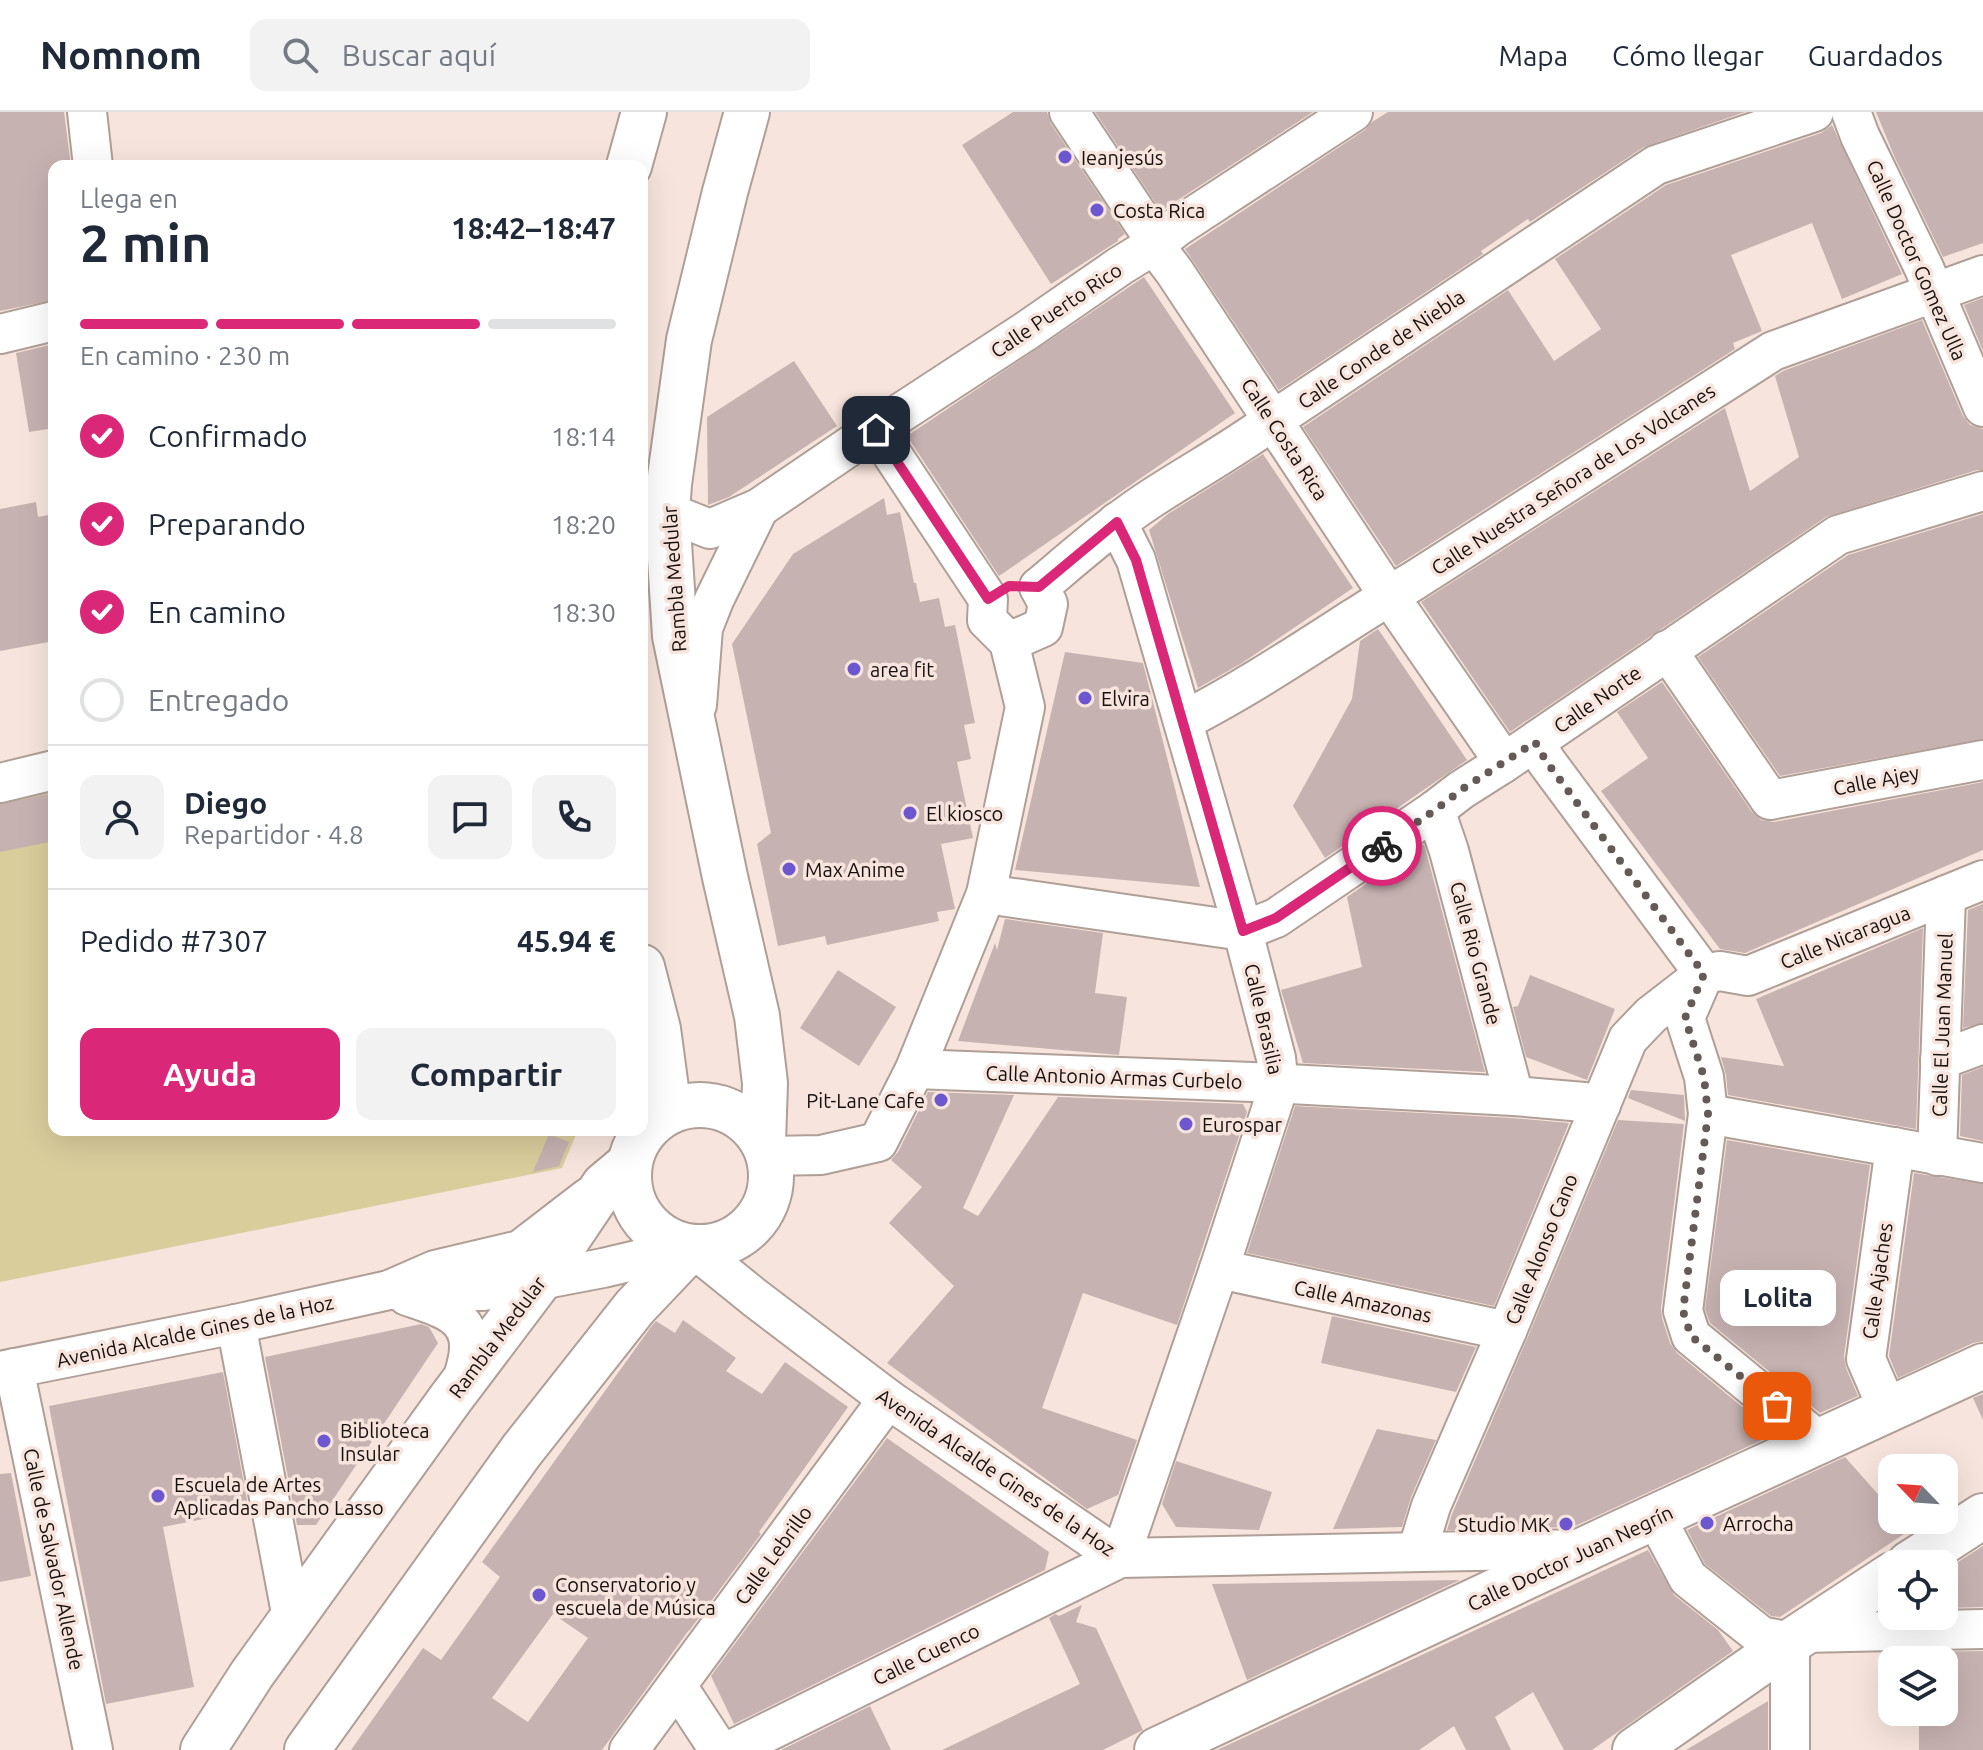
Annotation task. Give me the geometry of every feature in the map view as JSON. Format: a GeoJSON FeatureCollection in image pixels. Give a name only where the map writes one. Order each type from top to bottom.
{"type":"FeatureCollection","features":[{"type":"Feature","properties":{"kind":"main road"},"geometry":{"type":"LineString","coordinates":[[631,160],[644,112]]}},
{"type":"Feature","properties":{"kind":"main road","name":"Rambla Medular"},"geometry":{"type":"LineString","coordinates":[[747,112],[689,340],[667,512],[675,636],[757,1016],[765,1083],[766,1149]]}},
{"type":"Feature","properties":{"kind":"main road"},"geometry":{"type":"LineString","coordinates":[[648,990],[658,1029],[669,1111]]}},
{"type":"Feature","properties":{"kind":"main road"},"geometry":{"type":"LineString","coordinates":[[642,1136],[617,1174],[642,1218],[663,1237],[692,1247],[709,1247],[744,1232],[761,1213],[771,1174],[766,1149],[750,1125],[729,1110],[706,1104],[669,1111],[648,1126]]}},
{"type":"Feature","properties":{"kind":"main road","name":"Rambla Medular"},"geometry":{"type":"LineString","coordinates":[[203,1750],[292,1618],[617,1174]]}},
{"type":"Feature","properties":{"kind":"main road"},"geometry":{"type":"LineString","coordinates":[[322,1741],[522,1450],[635,1307],[692,1247]]}},
{"type":"Feature","properties":{"kind":"main road","name":"Calle Doctor Juan Negrín"},"geometry":{"type":"LineString","coordinates":[[1157,1750],[1983,1366]]}},
{"type":"Feature","properties":{"kind":"main road"},"geometry":{"type":"LineString","coordinates":[[1931,1550],[1983,1516]]}},
{"type":"Feature","properties":{"kind":"main road"},"geometry":{"type":"LineString","coordinates":[[1635,1750],[1878,1584]]}},
{"type":"Feature","properties":{"kind":"street"},"geometry":{"type":"LineString","coordinates":[[87,112],[92,160]]}},
{"type":"Feature","properties":{"kind":"street","name":"Calle Costa Rica"},"geometry":{"type":"LineString","coordinates":[[1069,112],[1146,227],[1154,245],[1495,749],[1502,764]]}},
{"type":"Feature","properties":{"kind":"street","name":"Calle Puerto Rico"},"geometry":{"type":"LineString","coordinates":[[667,512],[710,529],[759,508],[1353,112]]}},
{"type":"Feature","properties":{"kind":"street","name":"Calle Conde de Niebla"},"geometry":{"type":"LineString","coordinates":[[1039,587],[1117,522],[1241,444],[1656,165],[1814,112]]}},
{"type":"Feature","properties":{"kind":"street","name":"Calle Doctor Gomez Ulla"},"geometry":{"type":"LineString","coordinates":[[1851,112],[1983,407]]}},
{"type":"Feature","properties":{"kind":"street","name":"Calle Nuestra Señora de Los Volcanes"},"geometry":{"type":"LineString","coordinates":[[1183,721],[1412,582],[1773,351],[1983,275]]}},
{"type":"Feature","properties":{"kind":"street"},"geometry":{"type":"LineString","coordinates":[[0,334],[48,322]]}},
{"type":"Feature","properties":{"kind":"street"},"geometry":{"type":"LineString","coordinates":[[766,1149],[821,1155],[878,1142],[915,1069],[986,894],[1025,707],[1009,642],[987,620],[988,599],[876,430]]}},
{"type":"Feature","properties":{"kind":"street","name":"Calle Norte"},"geometry":{"type":"LineString","coordinates":[[1243,931],[1276,918],[1838,535],[1983,491]]}},
{"type":"Feature","properties":{"kind":"street"},"geometry":{"type":"LineString","coordinates":[[695,728],[703,628],[759,508]]}},
{"type":"Feature","properties":{"kind":"street","name":"Calle Brasilia"},"geometry":{"type":"LineString","coordinates":[[1117,522],[1136,560],[1183,721],[1243,931],[1276,1058],[1279,1085],[1120,1558]]}},
{"type":"Feature","properties":{"kind":"street"},"geometry":{"type":"LineString","coordinates":[[988,599],[1009,586],[1039,587],[1048,604],[1043,627],[1009,642]]}},
{"type":"Feature","properties":{"kind":"street","name":"Calle Ajey"},"geometry":{"type":"LineString","coordinates":[[1667,650],[1770,800],[1983,760]]}},
{"type":"Feature","properties":{"kind":"street"},"geometry":{"type":"LineString","coordinates":[[1535,742],[1704,974],[1685,1018],[1704,1077],[1708,1114],[1683,1311],[1691,1336],[1820,1442]]}},
{"type":"Feature","properties":{"kind":"street"},"geometry":{"type":"LineString","coordinates":[[0,783],[48,771]]}},
{"type":"Feature","properties":{"kind":"street","name":"Calle Rio Grande"},"geometry":{"type":"LineString","coordinates":[[1435,810],[1449,851],[1514,1096]]}},
{"type":"Feature","properties":{"kind":"street","name":"Calle Nicaragua"},"geometry":{"type":"LineString","coordinates":[[1704,974],[1720,971],[1748,976],[1983,880]]}},
{"type":"Feature","properties":{"kind":"street"},"geometry":{"type":"LineString","coordinates":[[986,894],[1243,931]]}},
{"type":"Feature","properties":{"kind":"street","name":"Calle El Juan Manuel"},"geometry":{"type":"LineString","coordinates":[[1937,1156],[1946,895]]}},
{"type":"Feature","properties":{"kind":"street","name":"Calle Alonso Cano"},"geometry":{"type":"LineString","coordinates":[[1417,1552],[1431,1506],[1628,1039],[1651,1015],[1704,974]]}},
{"type":"Feature","properties":{"kind":"street"},"geometry":{"type":"LineString","coordinates":[[1940,1060],[1983,1044]]}},
{"type":"Feature","properties":{"kind":"street","name":"Calle Antonio Armas Curbelo"},"geometry":{"type":"LineString","coordinates":[[915,1069],[1252,1082],[1514,1096],[1601,1105]]}},
{"type":"Feature","properties":{"kind":"street"},"geometry":{"type":"LineString","coordinates":[[1708,1114],[1983,1163]]}},
{"type":"Feature","properties":{"kind":"street","name":"Calle Ajaches"},"geometry":{"type":"LineString","coordinates":[[1888,1410],[1866,1359],[1895,1147]]}},
{"type":"Feature","properties":{"kind":"street","name":"Avenida Alcalde Gines de la Hoz"},"geometry":{"type":"LineString","coordinates":[[7,1370],[389,1290],[435,1270],[520,1250],[617,1174]]}},
{"type":"Feature","properties":{"kind":"street","name":"Avenida Alcalde Gines de la Hoz"},"geometry":{"type":"LineString","coordinates":[[389,1290],[483,1291],[692,1247],[888,1399],[1120,1558],[1589,1548]]}},
{"type":"Feature","properties":{"kind":"street","name":"Calle Amazonas"},"geometry":{"type":"LineString","coordinates":[[1219,1269],[1507,1331]]}},
{"type":"Feature","properties":{"kind":"street"},"geometry":{"type":"LineString","coordinates":[[389,1290],[446,1309],[465,1326],[470,1347],[461,1385]]}},
{"type":"Feature","properties":{"kind":"street"},"geometry":{"type":"LineString","coordinates":[[236,1324],[292,1618]]}},
{"type":"Feature","properties":{"kind":"street","name":"Calle de Salvador Allende"},"geometry":{"type":"LineString","coordinates":[[7,1370],[93,1750]]}},
{"type":"Feature","properties":{"kind":"street","name":"Calle Lebrillo"},"geometry":{"type":"LineString","coordinates":[[629,1750],[888,1399]]}},
{"type":"Feature","properties":{"kind":"street"},"geometry":{"type":"LineString","coordinates":[[1656,1518],[1688,1578],[1761,1636],[1983,1629]]}},
{"type":"Feature","properties":{"kind":"street","name":"Calle Cuenco"},"geometry":{"type":"LineString","coordinates":[[731,1750],[1120,1558]]}},
{"type":"Feature","properties":{"kind":"street"},"geometry":{"type":"LineString","coordinates":[[1790,1750],[1797,1637]]}},
{"type":"Feature","properties":{"kind":"street"},"geometry":{"type":"LineString","coordinates":[[677,1686],[719,1750]]}},
{"type":"Feature","properties":{"kind":"shaded area"},"geometry":{"type":"Polygon","coordinates":[[[48,785],[48,1136],[575,1136],[562,1168],[0,1282],[0,795],[48,785]]]}},
{"type":"Feature","properties":{"kind":"building"},"geometry":{"type":"Polygon","coordinates":[[[0,112],[64,112],[70,160],[48,160],[48,301],[0,311],[0,112]]]}},
{"type":"Feature","properties":{"kind":"building"},"geometry":{"type":"Polygon","coordinates":[[[1013,112],[1047,112],[1051,124],[1125,234],[1051,284],[962,145],[1013,112]]]}},
{"type":"Feature","properties":{"kind":"building"},"geometry":{"type":"Polygon","coordinates":[[[1095,112],[1313,112],[1161,211],[1095,112]]]}},
{"type":"Feature","properties":{"kind":"building"},"geometry":{"type":"Polygon","coordinates":[[[1388,112],[1745,112],[1644,147],[1530,222],[1528,219],[1481,251],[1483,254],[1279,390],[1185,249],[1388,112]]]}},
{"type":"Feature","properties":{"kind":"building"},"geometry":{"type":"Polygon","coordinates":[[[1876,112],[1983,112],[1983,243],[1943,257],[1876,112]]]}},
{"type":"Feature","properties":{"kind":"building"},"geometry":{"type":"Polygon","coordinates":[[[1832,125],[1902,274],[1842,299],[1812,223],[1731,255],[1762,331],[1733,343],[1735,349],[1729,353],[1396,566],[1303,427],[1508,290],[1554,361],[1601,329],[1555,259],[1666,185],[1821,133],[1832,125]]]}},
{"type":"Feature","properties":{"kind":"building"},"geometry":{"type":"Polygon","coordinates":[[[1144,277],[1235,413],[999,576],[907,436],[1144,277]]]}},
{"type":"Feature","properties":{"kind":"building"},"geometry":{"type":"Polygon","coordinates":[[[1983,298],[1983,351],[1964,305],[1983,298]]]}},
{"type":"Feature","properties":{"kind":"building"},"geometry":{"type":"Polygon","coordinates":[[[1922,320],[1963,416],[1970,425],[1983,429],[1983,470],[1826,517],[1510,732],[1421,602],[1725,408],[1750,491],[1799,457],[1775,376],[1922,320]]]}},
{"type":"Feature","properties":{"kind":"building"},"geometry":{"type":"Polygon","coordinates":[[[48,345],[48,429],[29,432],[16,353],[48,345]]]}},
{"type":"Feature","properties":{"kind":"building"},"geometry":{"type":"Polygon","coordinates":[[[794,361],[837,426],[729,497],[708,505],[707,417],[794,361]]]}},
{"type":"Feature","properties":{"kind":"building"},"geometry":{"type":"Polygon","coordinates":[[[1263,454],[1353,588],[1242,663],[1198,688],[1149,530],[1168,514],[1263,454]]]}},
{"type":"Feature","properties":{"kind":"building"},"geometry":{"type":"Polygon","coordinates":[[[884,498],[887,515],[900,512],[920,602],[939,598],[945,627],[955,625],[975,723],[964,725],[971,759],[957,762],[973,838],[941,844],[955,909],[937,912],[939,921],[827,945],[825,936],[778,946],[757,844],[771,833],[732,644],[793,554],[884,498]]]}},
{"type":"Feature","properties":{"kind":"building"},"geometry":{"type":"Polygon","coordinates":[[[36,502],[38,517],[48,515],[48,642],[0,651],[0,509],[36,502]]]}},
{"type":"Feature","properties":{"kind":"building"},"geometry":{"type":"Polygon","coordinates":[[[1983,514],[1983,739],[1780,776],[1698,657],[1848,555],[1983,514]]]}},
{"type":"Feature","properties":{"kind":"building"},"geometry":{"type":"Polygon","coordinates":[[[1378,629],[1467,760],[1325,858],[1293,806],[1352,699],[1360,641],[1378,629]]]}},
{"type":"Feature","properties":{"kind":"building"},"geometry":{"type":"Polygon","coordinates":[[[1065,652],[1143,663],[1200,887],[1015,870],[1065,652]]]}},
{"type":"Feature","properties":{"kind":"building"},"geometry":{"type":"Polygon","coordinates":[[[1662,682],[1752,812],[1761,820],[1774,822],[1983,782],[1983,850],[1745,953],[1720,949],[1601,791],[1648,758],[1617,712],[1662,682]]]}},
{"type":"Feature","properties":{"kind":"building"},"geometry":{"type":"Polygon","coordinates":[[[48,794],[48,842],[0,852],[0,804],[48,794]]]}},
{"type":"Feature","properties":{"kind":"building"},"geometry":{"type":"Polygon","coordinates":[[[1424,844],[1485,1072],[1303,1063],[1281,990],[1362,967],[1347,897],[1424,844]]]}},
{"type":"Feature","properties":{"kind":"building"},"geometry":{"type":"Polygon","coordinates":[[[1983,904],[1983,1023],[1963,1028],[1968,910],[1983,904]]]}},
{"type":"Feature","properties":{"kind":"building"},"geometry":{"type":"Polygon","coordinates":[[[1005,919],[1103,933],[1095,993],[1127,997],[1119,1055],[958,1041],[995,943],[997,950],[1005,919]]]}},
{"type":"Feature","properties":{"kind":"building"},"geometry":{"type":"Polygon","coordinates":[[[1923,928],[1916,1129],[1728,1095],[1721,1057],[1784,1066],[1756,999],[1923,928]]]}},
{"type":"Feature","properties":{"kind":"building"},"geometry":{"type":"Polygon","coordinates":[[[838,970],[896,1007],[859,1066],[800,1028],[838,970]]]}},
{"type":"Feature","properties":{"kind":"building"},"geometry":{"type":"Polygon","coordinates":[[[1530,975],[1615,1009],[1587,1080],[1526,1057],[1513,1007],[1518,1006],[1530,975]]]}},
{"type":"Feature","properties":{"kind":"building"},"geometry":{"type":"Polygon","coordinates":[[[1983,1067],[1983,1141],[1960,1136],[1962,1075],[1983,1067]]]}},
{"type":"Feature","properties":{"kind":"building"},"geometry":{"type":"Polygon","coordinates":[[[1631,1090],[1684,1095],[1685,1121],[1628,1098],[1631,1090]]]}},
{"type":"Feature","properties":{"kind":"building"},"geometry":{"type":"Polygon","coordinates":[[[928,1092],[1014,1095],[963,1208],[978,1216],[1058,1097],[1243,1104],[1247,1112],[1177,1325],[1083,1293],[1042,1408],[1137,1440],[1118,1495],[1087,1509],[887,1363],[954,1286],[889,1223],[922,1187],[891,1160],[928,1092]]]}},
{"type":"Feature","properties":{"kind":"building"},"geometry":{"type":"Polygon","coordinates":[[[1295,1106],[1569,1123],[1494,1306],[1247,1253],[1295,1106]]]}},
{"type":"Feature","properties":{"kind":"building"},"geometry":{"type":"Polygon","coordinates":[[[1618,1120],[1684,1124],[1662,1318],[1670,1343],[1677,1353],[1775,1434],[1573,1527],[1447,1530],[1452,1514],[1618,1120]]]}},
{"type":"Feature","properties":{"kind":"building"},"geometry":{"type":"Polygon","coordinates":[[[548,1136],[569,1142],[559,1166],[533,1172],[548,1136]]]}},
{"type":"Feature","properties":{"kind":"building"},"geometry":{"type":"Polygon","coordinates":[[[1727,1140],[1870,1165],[1844,1356],[1858,1396],[1820,1413],[1710,1323],[1705,1309],[1727,1140]]]}},
{"type":"Feature","properties":{"kind":"building"},"geometry":{"type":"Polygon","coordinates":[[[1914,1173],[1983,1184],[1983,1341],[1898,1378],[1889,1356],[1914,1173]]]}},
{"type":"Feature","properties":{"kind":"building"},"geometry":{"type":"Polygon","coordinates":[[[1332,1316],[1476,1347],[1456,1392],[1321,1363],[1332,1316]]]}},
{"type":"Feature","properties":{"kind":"building"},"geometry":{"type":"Polygon","coordinates":[[[683,1320],[736,1358],[726,1371],[762,1394],[785,1362],[848,1407],[759,1532],[761,1534],[602,1750],[351,1750],[423,1648],[441,1660],[500,1577],[482,1562],[651,1327],[656,1321],[675,1333],[683,1320]],[[553,1614],[492,1698],[528,1722],[588,1638],[553,1614]]]}},
{"type":"Feature","properties":{"kind":"building","name":"Biblioteca Insular"},"geometry":{"type":"Polygon","coordinates":[[[421,1324],[429,1327],[438,1343],[316,1525],[297,1525],[265,1357],[421,1324]]]}},
{"type":"Feature","properties":{"kind":"building","name":"Escuela de Artes Aplicadas Pancho Lasso"},"geometry":{"type":"Polygon","coordinates":[[[223,1372],[249,1510],[163,1527],[194,1687],[106,1704],[49,1406],[223,1372]]]}},
{"type":"Feature","properties":{"kind":"building"},"geometry":{"type":"Polygon","coordinates":[[[1983,1394],[1983,1420],[1973,1398],[1983,1394]]]}},
{"type":"Feature","properties":{"kind":"building"},"geometry":{"type":"Polygon","coordinates":[[[1377,1429],[1436,1440],[1411,1497],[1402,1527],[1333,1529],[1377,1429]]]}},
{"type":"Feature","properties":{"kind":"building"},"geometry":{"type":"Polygon","coordinates":[[[887,1438],[1049,1552],[1045,1570],[734,1724],[711,1676],[887,1438]]]}},
{"type":"Feature","properties":{"kind":"building"},"geometry":{"type":"Polygon","coordinates":[[[1845,1457],[1878,1494],[1878,1534],[1904,1534],[1780,1617],[1771,1616],[1705,1564],[1687,1530],[1845,1457]]]}},
{"type":"Feature","properties":{"kind":"building"},"geometry":{"type":"Polygon","coordinates":[[[1176,1461],[1272,1492],[1259,1530],[1176,1527],[1162,1504],[1176,1461]]]}},
{"type":"Feature","properties":{"kind":"building"},"geometry":{"type":"Polygon","coordinates":[[[11,1473],[31,1576],[0,1582],[0,1474],[11,1473]]]}},
{"type":"Feature","properties":{"kind":"building"},"geometry":{"type":"Polygon","coordinates":[[[1983,1546],[1983,1607],[1958,1608],[1958,1562],[1983,1546]]]}},
{"type":"Feature","properties":{"kind":"building"},"geometry":{"type":"Polygon","coordinates":[[[1648,1550],[1674,1595],[1718,1630],[1733,1651],[1592,1750],[1564,1750],[1533,1692],[1495,1717],[1511,1750],[1466,1750],[1454,1726],[1419,1750],[1217,1750],[1648,1550]]]}},
{"type":"Feature","properties":{"kind":"building"},"geometry":{"type":"Polygon","coordinates":[[[1460,1580],[1247,1680],[1212,1584],[1460,1580]]]}},
{"type":"Feature","properties":{"kind":"building"},"geometry":{"type":"Polygon","coordinates":[[[1082,1605],[1076,1622],[1096,1628],[1143,1730],[1103,1750],[942,1750],[1080,1684],[1049,1618],[1082,1605]]]}},
{"type":"Feature","properties":{"kind":"building"},"geometry":{"type":"Polygon","coordinates":[[[1958,1651],[1983,1651],[1983,1750],[1919,1750],[1919,1726],[1958,1726],[1958,1651]]]}},
{"type":"Feature","properties":{"kind":"building"},"geometry":{"type":"Polygon","coordinates":[[[1768,1701],[1768,1750],[1686,1750],[1768,1701]]]}},
{"type":"Feature","properties":{"kind":"building"},"geometry":{"type":"Polygon","coordinates":[[[870,1706],[891,1750],[781,1750],[870,1706]]]}},
{"type":"Feature","properties":{"kind":"way so far"},"geometry":{"type":"LineString","coordinates":[[1382,846],[1535,742],[1704,974],[1685,1018],[1704,1077],[1708,1114],[1683,1311],[1691,1336],[1777,1406]]}},
{"type":"Feature","properties":{"kind":"place","name":"Ieanjesús"},"geometry":{"type":"Point","coordinates":[1065,157]}},
{"type":"Feature","properties":{"kind":"place","name":"Costa Rica"},"geometry":{"type":"Point","coordinates":[1097,210]}},
{"type":"Feature","properties":{"kind":"place","name":"area fit"},"geometry":{"type":"Point","coordinates":[854,669]}},
{"type":"Feature","properties":{"kind":"place","name":"Elvira"},"geometry":{"type":"Point","coordinates":[1085,698]}},
{"type":"Feature","properties":{"kind":"place","name":"El kiosco"},"geometry":{"type":"Point","coordinates":[910,813]}},
{"type":"Feature","properties":{"kind":"place","name":"Max Anime"},"geometry":{"type":"Point","coordinates":[789,869]}},
{"type":"Feature","properties":{"kind":"place","name":"Pit-Lane Cafe"},"geometry":{"type":"Point","coordinates":[941,1100]}},
{"type":"Feature","properties":{"kind":"place","name":"Eurospar"},"geometry":{"type":"Point","coordinates":[1186,1124]}},
{"type":"Feature","properties":{"kind":"place","name":"Lolita"},"geometry":{"type":"Point","coordinates":[1777,1406]}},
{"type":"Feature","properties":{"kind":"place","name":"Biblioteca Insular"},"geometry":{"type":"Point","coordinates":[324,1441]}},
{"type":"Feature","properties":{"kind":"place","name":"Escuela de Artes Aplicadas Pancho Lasso"},"geometry":{"type":"Point","coordinates":[158,1496]}},
{"type":"Feature","properties":{"kind":"place","name":"Arrocha"},"geometry":{"type":"Point","coordinates":[1707,1523]}},
{"type":"Feature","properties":{"kind":"place","name":"Studio MK"},"geometry":{"type":"Point","coordinates":[1566,1524]}},
{"type":"Feature","properties":{"kind":"place","name":"Conservatorio y escuela de Música"},"geometry":{"type":"Point","coordinates":[539,1595]}},
{"type":"Feature","properties":{"kind":"route"},"geometry":{"type":"LineString","coordinates":[[876,430],[988,599],[1009,586],[1039,587],[1117,522],[1136,560],[1243,931],[1276,918],[1382,846]]}}]}
